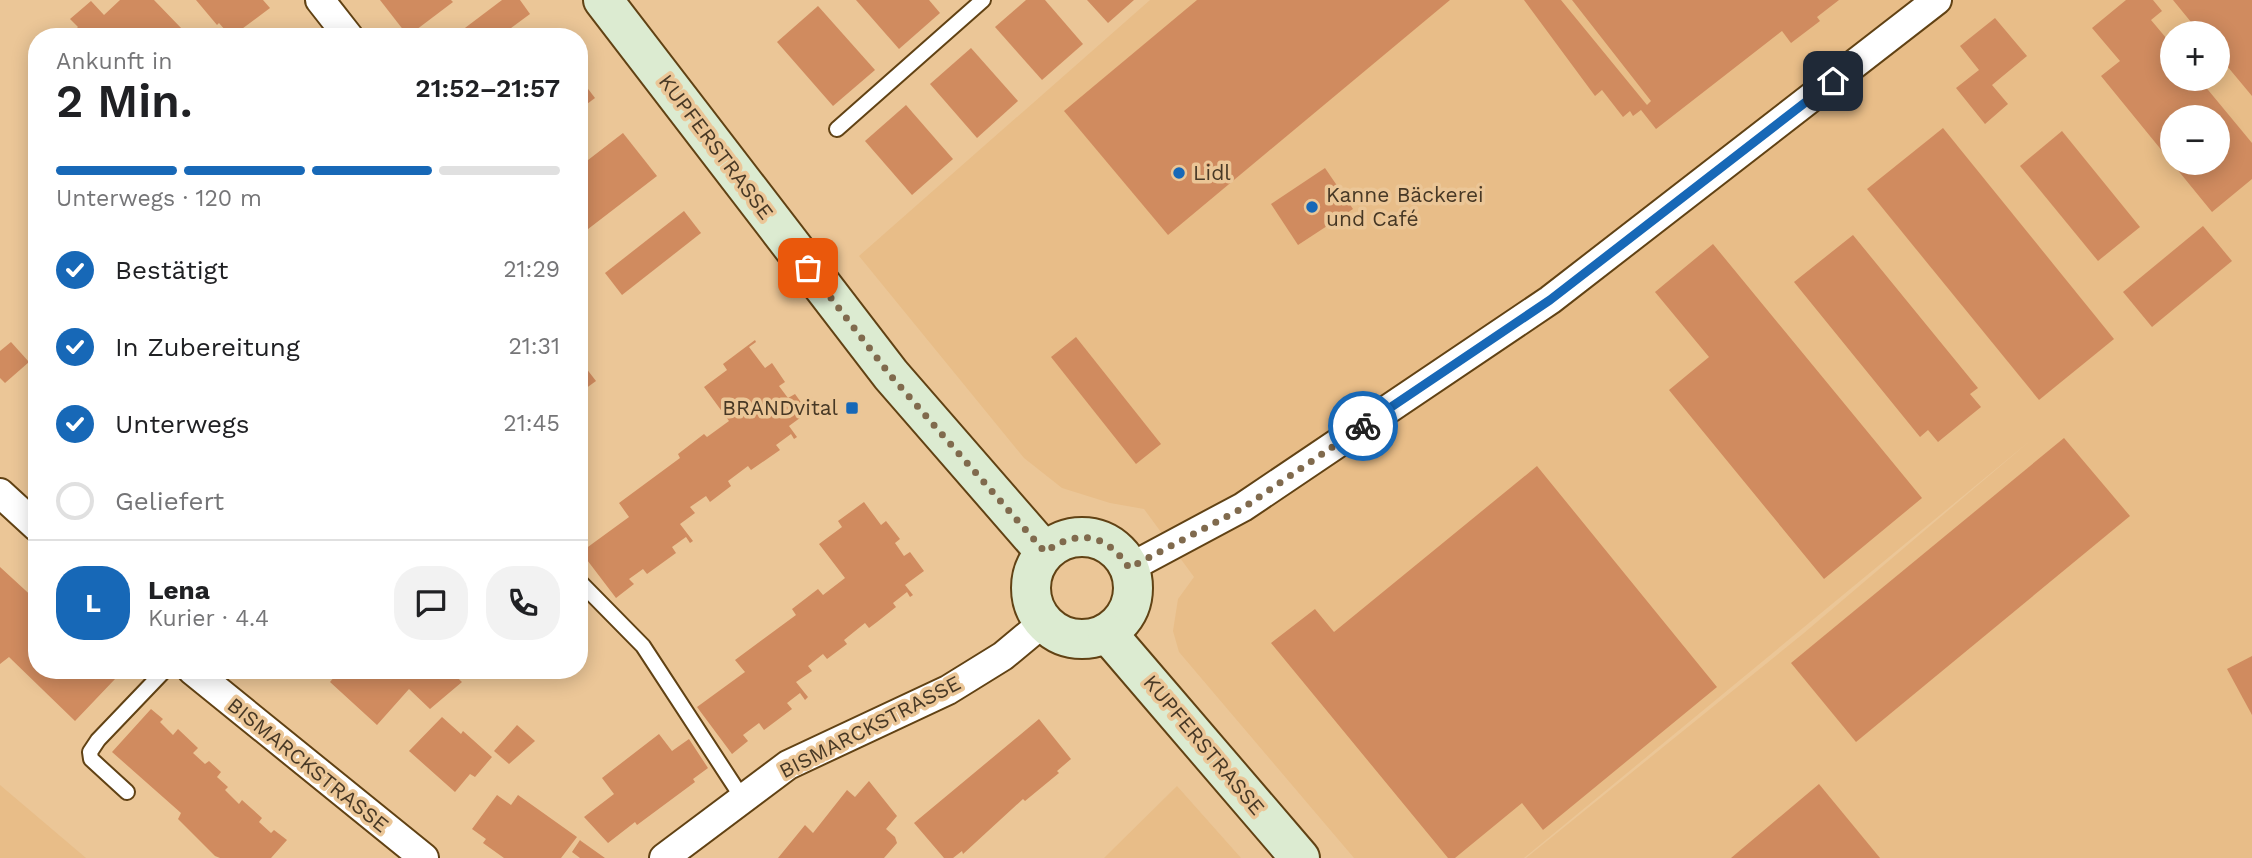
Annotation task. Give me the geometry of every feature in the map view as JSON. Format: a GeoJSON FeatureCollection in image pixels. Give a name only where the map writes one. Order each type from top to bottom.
{"type":"FeatureCollection","features":[{"type":"Feature","properties":{"kind":"street"},"geometry":{"type":"LineString","coordinates":[[320,0],[342,28]]}},
{"type":"Feature","properties":{"kind":"street","name":"KUPFERSTRASSE"},"geometry":{"type":"LineString","coordinates":[[603,0],[891,376],[1045,552]]}},
{"type":"Feature","properties":{"kind":"street"},"geometry":{"type":"LineString","coordinates":[[1129,568],[1243,508],[1550,300],[1937,0]]}},
{"type":"Feature","properties":{"kind":"street"},"geometry":{"type":"LineString","coordinates":[[0,493],[28,519]]}},
{"type":"Feature","properties":{"kind":"street"},"geometry":{"type":"LineString","coordinates":[[1074,537],[1092,538],[1105,543],[1119,554],[1129,568],[1132,596],[1127,613],[1121,622],[1107,633],[1090,639],[1072,639],[1058,634],[1044,622],[1033,604],[1030,586],[1035,567],[1045,552],[1074,537]]}},
{"type":"Feature","properties":{"kind":"street","name":"BISMARCKSTRASSE"},"geometry":{"type":"LineString","coordinates":[[664,858],[788,765],[948,690],[1003,656],[1044,622]]}},
{"type":"Feature","properties":{"kind":"street","name":"KUPFERSTRASSE"},"geometry":{"type":"LineString","coordinates":[[1107,633],[1300,858]]}},
{"type":"Feature","properties":{"kind":"street","name":"BISMARCKSTRASSE"},"geometry":{"type":"LineString","coordinates":[[203,679],[424,858]]}},
{"type":"Feature","properties":{"kind":"lane"},"geometry":{"type":"LineString","coordinates":[[837,129],[984,0]]}},
{"type":"Feature","properties":{"kind":"lane"},"geometry":{"type":"LineString","coordinates":[[588,590],[643,646],[743,799]]}},
{"type":"Feature","properties":{"kind":"lane"},"geometry":{"type":"LineString","coordinates":[[127,792],[91,759],[90,752],[98,740],[156,679]]}},
{"type":"Feature","properties":{"kind":"shaded area"},"geometry":{"type":"Polygon","coordinates":[[[1150,0],[2252,0],[2252,858],[1526,858],[1804,633],[2031,440],[1524,858],[1354,858],[1179,652],[1173,631],[1178,599],[1194,577],[1144,509],[1110,503],[1062,488],[1024,458],[859,256],[1150,0]]]}},
{"type":"Feature","properties":{"kind":"shaded area"},"geometry":{"type":"Polygon","coordinates":[[[0,785],[86,858],[0,858],[0,785]]]}},
{"type":"Feature","properties":{"kind":"shaded area"},"geometry":{"type":"Polygon","coordinates":[[[1177,786],[1241,858],[1104,858],[1177,786]]]}},
{"type":"Feature","properties":{"kind":"building"},"geometry":{"type":"Polygon","coordinates":[[[120,0],[154,0],[181,28],[77,28],[70,19],[91,1],[104,15],[120,0]]]}},
{"type":"Feature","properties":{"kind":"building"},"geometry":{"type":"Polygon","coordinates":[[[196,0],[263,0],[270,8],[243,28],[223,28],[219,23],[217,25],[196,0]]]}},
{"type":"Feature","properties":{"kind":"building"},"geometry":{"type":"Polygon","coordinates":[[[380,0],[453,2],[419,28],[402,28],[380,0]]]}},
{"type":"Feature","properties":{"kind":"building"},"geometry":{"type":"Polygon","coordinates":[[[502,0],[520,0],[530,14],[511,28],[465,28],[502,0]]]}},
{"type":"Feature","properties":{"kind":"building"},"geometry":{"type":"Polygon","coordinates":[[[856,0],[929,0],[940,13],[899,49],[856,0]]]}},
{"type":"Feature","properties":{"kind":"building"},"geometry":{"type":"Polygon","coordinates":[[[1026,0],[1045,0],[1083,44],[1042,80],[995,27],[1026,0]]]}},
{"type":"Feature","properties":{"kind":"building"},"geometry":{"type":"Polygon","coordinates":[[[1087,0],[1134,0],[1108,23],[1087,0]]]}},
{"type":"Feature","properties":{"kind":"building","name":"Lidl"},"geometry":{"type":"Polygon","coordinates":[[[1197,0],[1450,0],[1168,235],[1064,111],[1197,0]]]}},
{"type":"Feature","properties":{"kind":"building"},"geometry":{"type":"Polygon","coordinates":[[[1524,0],[1561,0],[1647,105],[1651,101],[1572,0],[1839,0],[1817,17],[1820,21],[1791,43],[1782,31],[1656,129],[1641,110],[1633,116],[1630,111],[1623,117],[1602,90],[1595,96],[1524,0]]]}},
{"type":"Feature","properties":{"kind":"building"},"geometry":{"type":"Polygon","coordinates":[[[2126,0],[2153,0],[2162,11],[2151,20],[2160,31],[2160,91],[2209,91],[2221,105],[2160,105],[2160,148],[2101,76],[2120,61],[2092,28],[2126,0]]]}},
{"type":"Feature","properties":{"kind":"building"},"geometry":{"type":"Polygon","coordinates":[[[2173,0],[2252,0],[2252,96],[2230,70],[2230,21],[2190,21],[2173,0]]]}},
{"type":"Feature","properties":{"kind":"building"},"geometry":{"type":"Polygon","coordinates":[[[818,6],[875,70],[833,106],[777,42],[818,6]]]}},
{"type":"Feature","properties":{"kind":"building"},"geometry":{"type":"Polygon","coordinates":[[[1995,18],[2027,56],[1992,85],[2008,104],[1985,124],[1956,88],[1979,70],[1960,46],[1995,18]]]}},
{"type":"Feature","properties":{"kind":"building"},"geometry":{"type":"Polygon","coordinates":[[[971,48],[1018,101],[977,138],[930,84],[971,48]]]}},
{"type":"Feature","properties":{"kind":"building"},"geometry":{"type":"Polygon","coordinates":[[[588,89],[595,98],[588,103],[588,89]]]}},
{"type":"Feature","properties":{"kind":"building"},"geometry":{"type":"Polygon","coordinates":[[[906,105],[953,159],[912,195],[865,141],[906,105]]]}},
{"type":"Feature","properties":{"kind":"building"},"geometry":{"type":"Polygon","coordinates":[[[2230,116],[2252,143],[2252,179],[2212,212],[2182,175],[2230,175],[2230,116]]]}},
{"type":"Feature","properties":{"kind":"building"},"geometry":{"type":"Polygon","coordinates":[[[1943,128],[2114,339],[2039,400],[1867,189],[1943,128]]]}},
{"type":"Feature","properties":{"kind":"building"},"geometry":{"type":"Polygon","coordinates":[[[2062,131],[2140,227],[2098,261],[2020,166],[2062,131]]]}},
{"type":"Feature","properties":{"kind":"building"},"geometry":{"type":"Polygon","coordinates":[[[623,133],[657,176],[588,229],[588,160],[623,133]]]}},
{"type":"Feature","properties":{"kind":"building","name":"Kanne Bäckerei und Café"},"geometry":{"type":"Polygon","coordinates":[[[1325,168],[1353,209],[1298,245],[1271,204],[1325,168]]]}},
{"type":"Feature","properties":{"kind":"building"},"geometry":{"type":"Polygon","coordinates":[[[684,211],[701,233],[622,295],[605,273],[684,211]]]}},
{"type":"Feature","properties":{"kind":"building"},"geometry":{"type":"Polygon","coordinates":[[[2203,226],[2232,261],[2152,327],[2123,292],[2203,226]]]}},
{"type":"Feature","properties":{"kind":"building"},"geometry":{"type":"Polygon","coordinates":[[[1853,235],[1978,388],[1970,394],[1981,407],[1938,442],[1928,430],[1920,437],[1794,282],[1853,235]]]}},
{"type":"Feature","properties":{"kind":"building"},"geometry":{"type":"Polygon","coordinates":[[[1713,244],[1922,498],[1824,579],[1669,390],[1709,357],[1655,292],[1713,244]]]}},
{"type":"Feature","properties":{"kind":"building"},"geometry":{"type":"Polygon","coordinates":[[[1076,337],[1161,444],[1136,464],[1051,357],[1076,337]]]}},
{"type":"Feature","properties":{"kind":"building"},"geometry":{"type":"Polygon","coordinates":[[[755,340],[749,347],[765,368],[772,363],[785,382],[779,386],[788,398],[795,394],[808,412],[789,426],[797,437],[794,439],[791,434],[776,445],[780,450],[751,470],[748,466],[728,481],[731,486],[710,502],[706,496],[690,507],[695,513],[680,524],[693,541],[690,543],[686,537],[672,547],[676,553],[647,574],[643,569],[629,579],[634,584],[616,598],[588,561],[588,547],[629,517],[619,503],[680,458],[678,454],[704,434],[707,437],[729,421],[704,387],[727,370],[723,364],[755,340]]]}},
{"type":"Feature","properties":{"kind":"building"},"geometry":{"type":"Polygon","coordinates":[[[11,342],[28,361],[5,383],[0,378],[0,351],[11,342]]]}},
{"type":"Feature","properties":{"kind":"building"},"geometry":{"type":"Polygon","coordinates":[[[588,371],[596,381],[588,387],[588,371]]]}},
{"type":"Feature","properties":{"kind":"building"},"geometry":{"type":"Polygon","coordinates":[[[2064,438],[2130,516],[1856,742],[1791,663],[2064,438]]]}},
{"type":"Feature","properties":{"kind":"building"},"geometry":{"type":"Polygon","coordinates":[[[1537,466],[1717,687],[1543,830],[1522,803],[1455,858],[1448,858],[1271,643],[1315,609],[1334,632],[1537,466]]]}},
{"type":"Feature","properties":{"kind":"building"},"geometry":{"type":"Polygon","coordinates":[[[864,502],[881,525],[886,521],[900,539],[895,543],[904,556],[910,552],[924,571],[905,585],[913,595],[910,597],[907,592],[893,603],[896,607],[869,628],[865,623],[844,640],[847,644],[827,659],[823,654],[808,666],[812,671],[796,682],[808,697],[805,700],[800,693],[787,703],[792,709],[764,730],[759,723],[743,735],[748,741],[732,754],[697,707],[745,672],[735,660],[796,615],[792,609],[818,589],[823,595],[845,578],[819,544],[842,527],[838,521],[864,502]]]}},
{"type":"Feature","properties":{"kind":"building"},"geometry":{"type":"Polygon","coordinates":[[[0,567],[28,593],[28,675],[9,657],[0,664],[0,567]]]}},
{"type":"Feature","properties":{"kind":"building"},"geometry":{"type":"Polygon","coordinates":[[[2252,656],[2252,715],[2227,669],[2252,656]]]}},
{"type":"Feature","properties":{"kind":"building"},"geometry":{"type":"Polygon","coordinates":[[[32,679],[115,679],[75,721],[32,679]]]}},
{"type":"Feature","properties":{"kind":"building"},"geometry":{"type":"Polygon","coordinates":[[[332,679],[459,679],[462,682],[430,709],[409,689],[377,725],[330,682],[332,679]]]}},
{"type":"Feature","properties":{"kind":"building"},"geometry":{"type":"Polygon","coordinates":[[[151,709],[163,719],[160,722],[173,735],[178,729],[198,748],[193,753],[205,764],[209,761],[221,772],[217,777],[228,787],[225,790],[239,804],[242,800],[262,818],[259,822],[271,833],[274,830],[287,840],[271,858],[215,856],[178,819],[181,813],[112,752],[151,709]]]}},
{"type":"Feature","properties":{"kind":"building"},"geometry":{"type":"Polygon","coordinates":[[[442,717],[461,734],[463,731],[492,757],[475,777],[470,774],[455,792],[409,751],[442,717]]]}},
{"type":"Feature","properties":{"kind":"building"},"geometry":{"type":"Polygon","coordinates":[[[1039,719],[1071,759],[1057,771],[1059,773],[1025,801],[1023,799],[963,854],[962,851],[953,858],[944,858],[914,823],[1039,719]]]}},
{"type":"Feature","properties":{"kind":"building"},"geometry":{"type":"Polygon","coordinates":[[[517,725],[535,741],[509,764],[494,751],[517,725]]]}},
{"type":"Feature","properties":{"kind":"building"},"geometry":{"type":"Polygon","coordinates":[[[659,734],[672,751],[689,739],[708,768],[693,779],[695,782],[608,843],[584,817],[614,794],[602,778],[659,734]]]}},
{"type":"Feature","properties":{"kind":"building"},"geometry":{"type":"Polygon","coordinates":[[[869,781],[897,816],[886,829],[895,837],[897,843],[884,858],[778,858],[805,825],[813,833],[847,790],[855,797],[869,781]]]}},
{"type":"Feature","properties":{"kind":"building"},"geometry":{"type":"Polygon","coordinates":[[[1819,784],[1880,858],[1731,858],[1819,784]]]}},
{"type":"Feature","properties":{"kind":"building"},"geometry":{"type":"Polygon","coordinates":[[[497,795],[511,805],[518,795],[577,837],[561,858],[504,858],[483,843],[486,839],[472,829],[497,795]]]}},
{"type":"Feature","properties":{"kind":"building"},"geometry":{"type":"Polygon","coordinates":[[[580,840],[605,858],[580,858],[572,852],[580,840]]]}},
{"type":"Feature","properties":{"kind":"way so far"},"geometry":{"type":"LineString","coordinates":[[808,268],[891,376],[1045,552],[1074,537],[1092,538],[1105,543],[1119,554],[1129,568],[1243,508],[1363,426]]}},
{"type":"Feature","properties":{"kind":"place","name":"Lidl"},"geometry":{"type":"Point","coordinates":[1179,173]}},
{"type":"Feature","properties":{"kind":"place","name":"Kanne Bäckerei und Café"},"geometry":{"type":"Point","coordinates":[1312,207]}},
{"type":"Feature","properties":{"kind":"place","name":"BRANDvital"},"geometry":{"type":"Point","coordinates":[852,408]}},
{"type":"Feature","properties":{"kind":"route"},"geometry":{"type":"LineString","coordinates":[[1363,426],[1550,300],[1833,81]]}}]}
